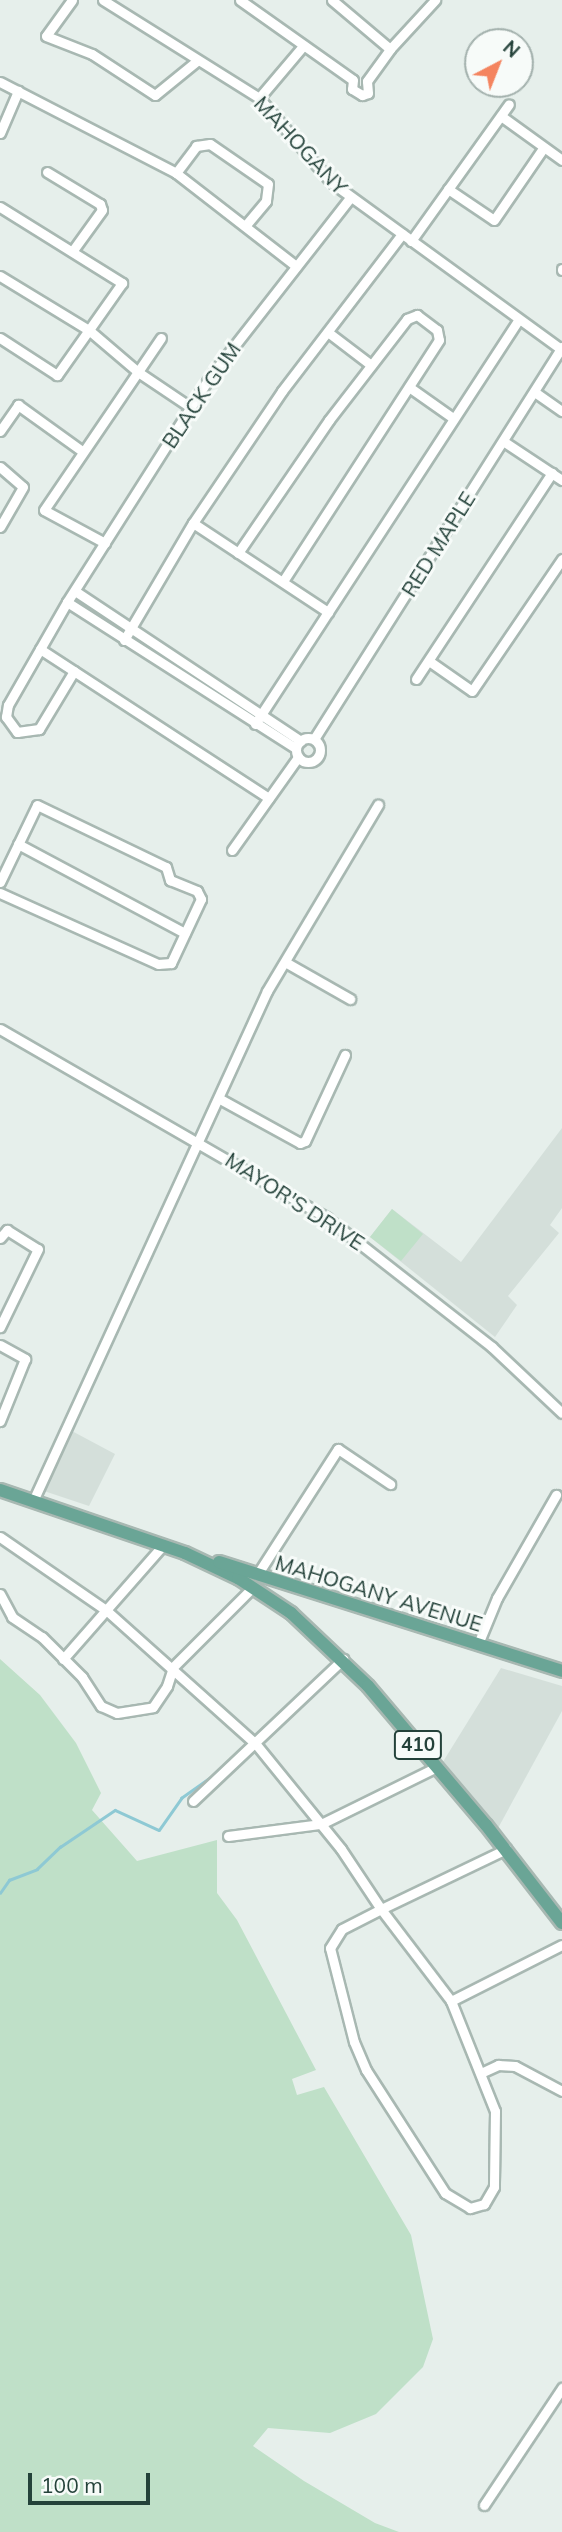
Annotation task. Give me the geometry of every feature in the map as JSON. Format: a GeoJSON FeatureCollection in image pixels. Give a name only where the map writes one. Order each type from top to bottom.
{"type":"FeatureCollection","features":[{"type":"Feature","properties":{"kind":"main road","name":"MAHOGANY AVENUE"},"geometry":{"type":"LineString","coordinates":[[0,1490],[163,1545],[255,1581],[278,1582],[562,1671]]}},
{"type":"Feature","properties":{"kind":"main road","name":"410"},"geometry":{"type":"LineString","coordinates":[[255,1581],[268,1596],[343,1659],[506,1850],[562,1923]]}},
{"type":"Feature","properties":{"kind":"main road"},"geometry":{"type":"LineString","coordinates":[[268,1596],[268,1588],[278,1582]]}},
{"type":"Feature","properties":{"kind":"street"},"geometry":{"type":"LineString","coordinates":[[72,0],[46,36],[92,54],[155,95],[198,60]]}},
{"type":"Feature","properties":{"kind":"street","name":"MAHOGANY"},"geometry":{"type":"LineString","coordinates":[[103,0],[259,98],[315,167],[350,198],[562,349]]}},
{"type":"Feature","properties":{"kind":"street"},"geometry":{"type":"LineString","coordinates":[[334,0],[390,49]]}},
{"type":"Feature","properties":{"kind":"street"},"geometry":{"type":"LineString","coordinates":[[353,80],[352,89],[362,96],[368,93],[367,81],[390,49],[424,4],[435,0]]}},
{"type":"Feature","properties":{"kind":"street"},"geometry":{"type":"LineString","coordinates":[[246,2],[353,80],[367,81]]}},
{"type":"Feature","properties":{"kind":"street"},"geometry":{"type":"LineString","coordinates":[[259,98],[303,46]]}},
{"type":"Feature","properties":{"kind":"street"},"geometry":{"type":"LineString","coordinates":[[0,82],[176,173],[296,266]]}},
{"type":"Feature","properties":{"kind":"street"},"geometry":{"type":"LineString","coordinates":[[0,133],[18,91]]}},
{"type":"Feature","properties":{"kind":"street"},"geometry":{"type":"LineString","coordinates":[[411,241],[509,104]]}},
{"type":"Feature","properties":{"kind":"street"},"geometry":{"type":"LineString","coordinates":[[501,116],[562,160]]}},
{"type":"Feature","properties":{"kind":"street"},"geometry":{"type":"LineString","coordinates":[[176,173],[196,146],[210,144],[268,184],[266,201],[246,225]]}},
{"type":"Feature","properties":{"kind":"street"},"geometry":{"type":"LineString","coordinates":[[448,189],[494,220],[544,147]]}},
{"type":"Feature","properties":{"kind":"street"},"geometry":{"type":"LineString","coordinates":[[47,172],[100,204],[102,210],[74,249]]}},
{"type":"Feature","properties":{"kind":"street","name":"BLACK GUM"},"geometry":{"type":"LineString","coordinates":[[74,671],[39,729],[17,732],[6,718],[8,705],[67,602],[190,407],[350,198]]}},
{"type":"Feature","properties":{"kind":"street"},"geometry":{"type":"LineString","coordinates":[[0,207],[74,249],[122,283],[57,375],[0,338]]}},
{"type":"Feature","properties":{"kind":"street"},"geometry":{"type":"LineString","coordinates":[[124,640],[193,523],[282,391],[329,333],[402,234]]}},
{"type":"Feature","properties":{"kind":"street"},"geometry":{"type":"LineString","coordinates":[[0,276],[90,331],[138,372],[190,407]]}},
{"type":"Feature","properties":{"kind":"street"},"geometry":{"type":"LineString","coordinates":[[238,553],[372,365],[407,319],[416,315],[437,330],[439,340],[282,582]]}},
{"type":"Feature","properties":{"kind":"street"},"geometry":{"type":"LineString","coordinates":[[255,723],[519,319]]}},
{"type":"Feature","properties":{"kind":"street"},"geometry":{"type":"LineString","coordinates":[[329,333],[372,365]]}},
{"type":"Feature","properties":{"kind":"street"},"geometry":{"type":"LineString","coordinates":[[105,544],[44,510],[161,338]]}},
{"type":"Feature","properties":{"kind":"street","name":"RED MAPLE"},"geometry":{"type":"LineString","coordinates":[[298,749],[316,758],[320,750],[314,739],[562,349]]}},
{"type":"Feature","properties":{"kind":"street"},"geometry":{"type":"LineString","coordinates":[[409,387],[453,418]]}},
{"type":"Feature","properties":{"kind":"street"},"geometry":{"type":"LineString","coordinates":[[536,393],[562,411]]}},
{"type":"Feature","properties":{"kind":"street"},"geometry":{"type":"LineString","coordinates":[[0,431],[18,405],[82,451]]}},
{"type":"Feature","properties":{"kind":"street"},"geometry":{"type":"LineString","coordinates":[[503,442],[562,480]]}},
{"type":"Feature","properties":{"kind":"street"},"geometry":{"type":"LineString","coordinates":[[0,467],[23,487],[0,527]]}},
{"type":"Feature","properties":{"kind":"street"},"geometry":{"type":"LineString","coordinates":[[416,679],[552,473]]}},
{"type":"Feature","properties":{"kind":"street"},"geometry":{"type":"LineString","coordinates":[[193,523],[328,612]]}},
{"type":"Feature","properties":{"kind":"street"},"geometry":{"type":"LineString","coordinates":[[429,661],[472,691],[562,559]]}},
{"type":"Feature","properties":{"kind":"street"},"geometry":{"type":"LineString","coordinates":[[75,591],[262,714],[298,749]]}},
{"type":"Feature","properties":{"kind":"street"},"geometry":{"type":"LineString","coordinates":[[67,602],[298,749]]}},
{"type":"Feature","properties":{"kind":"street"},"geometry":{"type":"LineString","coordinates":[[40,649],[269,798]]}},
{"type":"Feature","properties":{"kind":"street"},"geometry":{"type":"LineString","coordinates":[[232,850],[269,798],[298,749],[314,739]]}},
{"type":"Feature","properties":{"kind":"street"},"geometry":{"type":"LineString","coordinates":[[0,882],[37,805],[166,867],[170,880],[197,891],[201,899],[171,962],[159,964],[0,893]]}},
{"type":"Feature","properties":{"kind":"street"},"geometry":{"type":"LineString","coordinates":[[33,1501],[220,1099],[267,991],[378,806]]}},
{"type":"Feature","properties":{"kind":"street"},"geometry":{"type":"LineString","coordinates":[[18,844],[185,933]]}},
{"type":"Feature","properties":{"kind":"street"},"geometry":{"type":"LineString","coordinates":[[285,962],[350,999]]}},
{"type":"Feature","properties":{"kind":"street","name":"MAYOR'S DRIVE"},"geometry":{"type":"LineString","coordinates":[[0,1029],[200,1140],[359,1241],[492,1347],[562,1413]]}},
{"type":"Feature","properties":{"kind":"street"},"geometry":{"type":"LineString","coordinates":[[220,1099],[300,1143],[305,1141],[345,1055]]}},
{"type":"Feature","properties":{"kind":"street"},"geometry":{"type":"LineString","coordinates":[[0,1238],[7,1230],[38,1249],[0,1327]]}},
{"type":"Feature","properties":{"kind":"street"},"geometry":{"type":"LineString","coordinates":[[0,1345],[25,1359],[0,1421]]}},
{"type":"Feature","properties":{"kind":"street"},"geometry":{"type":"LineString","coordinates":[[0,1594],[12,1617],[42,1637],[82,1676],[101,1706],[117,1713],[153,1707],[167,1686],[173,1667],[255,1581],[338,1449],[390,1484]]}},
{"type":"Feature","properties":{"kind":"street"},"geometry":{"type":"LineString","coordinates":[[478,1644],[497,1598],[556,1495]]}},
{"type":"Feature","properties":{"kind":"street"},"geometry":{"type":"LineString","coordinates":[[0,1536],[106,1610],[255,1742],[320,1824],[381,1909],[451,2001],[483,2072],[495,2111],[496,2175],[489,2199],[470,2208],[445,2193],[373,2081],[354,2042],[330,1948],[342,1929],[381,1909],[506,1850]]}},
{"type":"Feature","properties":{"kind":"street"},"geometry":{"type":"LineString","coordinates":[[63,1659],[163,1545]]}},
{"type":"Feature","properties":{"kind":"street"},"geometry":{"type":"LineString","coordinates":[[193,1801],[343,1659]]}},
{"type":"Feature","properties":{"kind":"street"},"geometry":{"type":"LineString","coordinates":[[228,1836],[320,1824],[437,1767]]}},
{"type":"Feature","properties":{"kind":"street"},"geometry":{"type":"LineString","coordinates":[[451,2001],[562,1945]]}},
{"type":"Feature","properties":{"kind":"street"},"geometry":{"type":"LineString","coordinates":[[483,2072],[498,2064],[515,2066],[562,2091]]}},
{"type":"Feature","properties":{"kind":"street"},"geometry":{"type":"LineString","coordinates":[[484,2505],[562,2388]]}},
{"type":"Feature","properties":{"kind":"shaded area"},"geometry":{"type":"Polygon","coordinates":[[[562,1128],[562,1208],[550,1225],[559,1233],[508,1296],[517,1305],[495,1337],[370,1237],[392,1209],[461,1262],[562,1128]]]}},
{"type":"Feature","properties":{"kind":"shaded area"},"geometry":{"type":"Polygon","coordinates":[[[70,1430],[115,1454],[89,1506],[41,1490],[70,1430]]]}},
{"type":"Feature","properties":{"kind":"shaded area"},"geometry":{"type":"Polygon","coordinates":[[[501,1668],[562,1686],[562,1711],[497,1830],[441,1765],[501,1668]]]}},
{"type":"Feature","properties":{"kind":"green space"},"geometry":{"type":"Polygon","coordinates":[[[392,1209],[423,1234],[401,1261],[370,1237],[392,1209]]]}},
{"type":"Feature","properties":{"kind":"green space"},"geometry":{"type":"Polygon","coordinates":[[[0,1659],[40,1695],[76,1743],[101,1793],[92,1810],[137,1861],[217,1840],[217,1893],[237,1920],[316,2070],[292,2079],[297,2095],[324,2087],[411,2235],[433,2339],[423,2367],[376,2414],[330,2433],[268,2428],[253,2446],[304,2481],[375,2523],[399,2532],[0,2532],[0,1659]]]}},
{"type":"Feature","properties":{"kind":"waterway"},"geometry":{"type":"LineString","coordinates":[[0,1893],[9,1880],[37,1869],[60,1847],[115,1810],[159,1830],[181,1798],[215,1774]]}}]}
